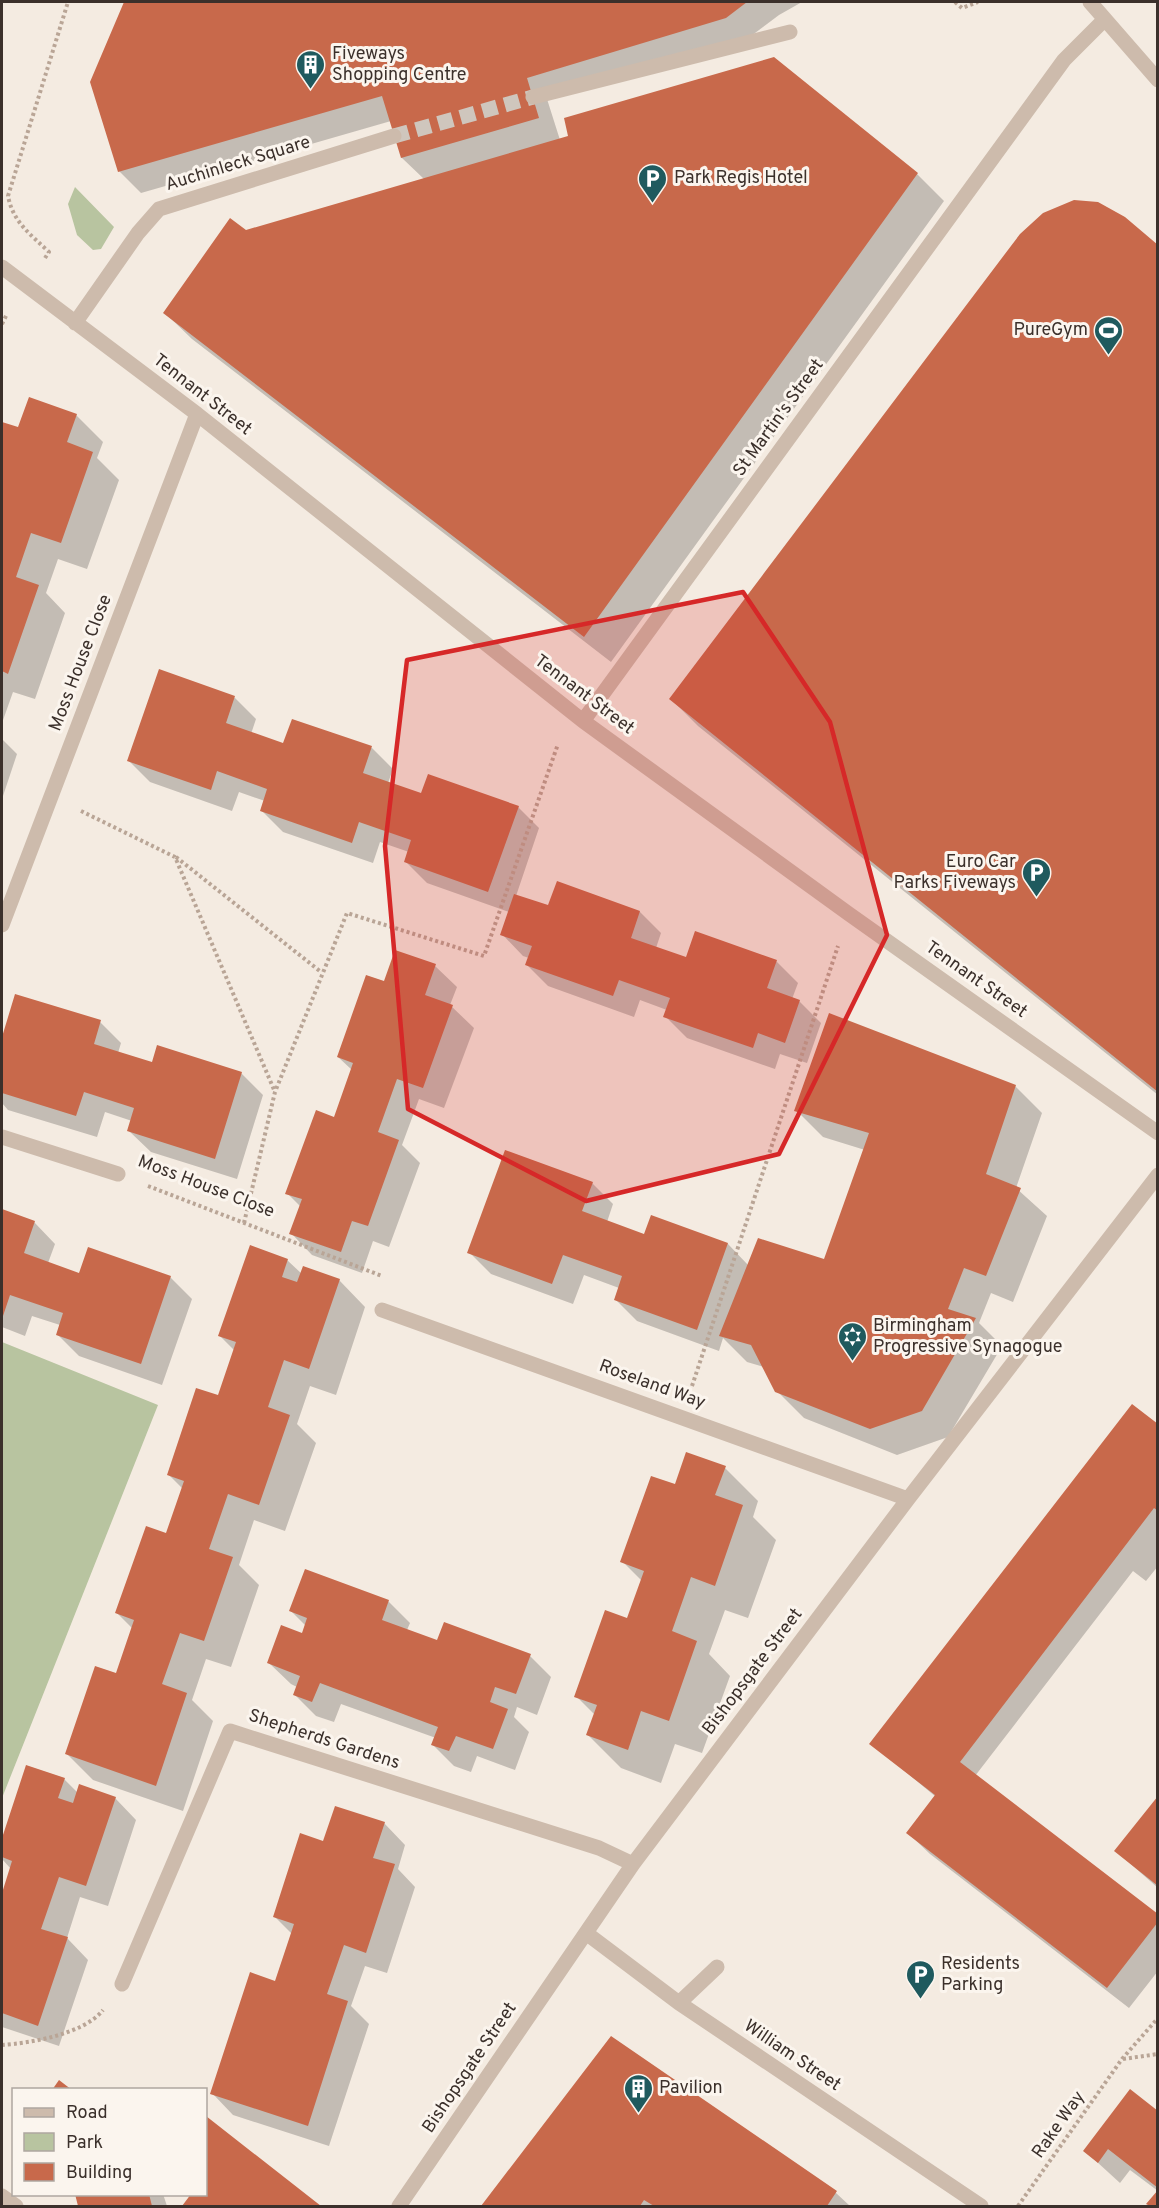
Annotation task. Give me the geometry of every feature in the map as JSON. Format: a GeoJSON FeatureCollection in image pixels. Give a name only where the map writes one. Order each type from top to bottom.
{"type":"FeatureCollection","features":[{"type":"Feature","properties":{"kind":"street"},"geometry":{"type":"LineString","coordinates":[[1090,2],[1158,80]]}},
{"type":"Feature","properties":{"kind":"street","name":"St Martin's Street"},"geometry":{"type":"LineString","coordinates":[[583,721],[1064,60],[1105,19]]}},
{"type":"Feature","properties":{"kind":"street"},"geometry":{"type":"LineString","coordinates":[[533,97],[594,79],[790,32]]}},
{"type":"Feature","properties":{"kind":"street","name":"Auchinleck Square"},"geometry":{"type":"LineString","coordinates":[[75,323],[138,233],[159,209],[394,136]]}},
{"type":"Feature","properties":{"kind":"street","name":"Tennant Street"},"geometry":{"type":"LineString","coordinates":[[2,267],[197,414],[569,711],[1158,1134]]}},
{"type":"Feature","properties":{"kind":"street","name":"Moss House Close"},"geometry":{"type":"LineString","coordinates":[[2,925],[197,414]]}},
{"type":"Feature","properties":{"kind":"street","name":"Moss House Close"},"geometry":{"type":"LineString","coordinates":[[2,1137],[118,1174]]}},
{"type":"Feature","properties":{"kind":"street","name":"Bishopsgate Street"},"geometry":{"type":"LineString","coordinates":[[399,2206],[633,1864],[908,1499],[1158,1175]]}},
{"type":"Feature","properties":{"kind":"street","name":"Roseland Way"},"geometry":{"type":"LineString","coordinates":[[382,1310],[908,1499]]}},
{"type":"Feature","properties":{"kind":"street","name":"Shepherds Gardens"},"geometry":{"type":"LineString","coordinates":[[122,1984],[230,1731],[598,1848],[633,1864]]}},
{"type":"Feature","properties":{"kind":"street","name":"William Street"},"geometry":{"type":"LineString","coordinates":[[586,1933],[679,2003],[981,2206]]}},
{"type":"Feature","properties":{"kind":"street"},"geometry":{"type":"LineString","coordinates":[[679,2003],[717,1967]]}},
{"type":"Feature","properties":{"kind":"street"},"geometry":{"type":"LineString","coordinates":[[2,2196],[16,2206]]}},
{"type":"Feature","properties":{"kind":"path"},"geometry":{"type":"LineString","coordinates":[[26,283],[49,252],[24,229],[12,213],[8,196],[68,2]]}},
{"type":"Feature","properties":{"kind":"path"},"geometry":{"type":"LineString","coordinates":[[955,2],[962,8],[978,2]]}},
{"type":"Feature","properties":{"kind":"path"},"geometry":{"type":"LineString","coordinates":[[244,1223],[275,1092],[346,913],[484,956],[569,711]]}},
{"type":"Feature","properties":{"kind":"path"},"geometry":{"type":"LineString","coordinates":[[51,796],[175,857],[321,972]]}},
{"type":"Feature","properties":{"kind":"path"},"geometry":{"type":"LineString","coordinates":[[175,857],[275,1092]]}},
{"type":"Feature","properties":{"kind":"path"},"geometry":{"type":"LineString","coordinates":[[682,1416],[849,914]]}},
{"type":"Feature","properties":{"kind":"path","name":"Moss House Close"},"geometry":{"type":"LineString","coordinates":[[118,1174],[393,1281]]}},
{"type":"Feature","properties":{"kind":"path"},"geometry":{"type":"LineString","coordinates":[[2,2045],[28,2043],[96,2019],[122,1984]]}},
{"type":"Feature","properties":{"kind":"path","name":"Rake Way"},"geometry":{"type":"LineString","coordinates":[[1018,2206],[1122,2059],[1158,2018]]}},
{"type":"Feature","properties":{"kind":"path"},"geometry":{"type":"LineString","coordinates":[[1122,2059],[1158,2054]]}},
{"type":"Feature","properties":{"kind":"highlighted area"},"geometry":{"type":"Polygon","coordinates":[[[743,592],[830,722],[887,935],[779,1154],[586,1201],[408,1109],[385,846],[407,660],[743,592]]]}},
{"type":"Feature","properties":{"kind":"green space"},"geometry":{"type":"Polygon","coordinates":[[[75,187],[114,227],[101,249],[93,250],[77,235],[68,204],[75,187]]]}},
{"type":"Feature","properties":{"kind":"green space"},"geometry":{"type":"Polygon","coordinates":[[[2,1342],[158,1405],[2,1798],[2,1342]]]}},
{"type":"Feature","properties":{"kind":"building","name":"Fiveways Shopping Centre"},"geometry":{"type":"Polygon","coordinates":[[[124,2],[747,2],[726,18],[527,78],[539,118],[401,158],[382,96],[118,172],[90,82],[124,2]]]}},
{"type":"Feature","properties":{"kind":"building"},"geometry":{"type":"Polygon","coordinates":[[[774,57],[918,173],[584,637],[163,313],[230,218],[246,230],[568,136],[564,118],[774,57]]]}},
{"type":"Feature","properties":{"kind":"building","name":"Euro Car Parks Fiveways"},"geometry":{"type":"Polygon","coordinates":[[[1074,200],[1098,202],[1125,217],[1158,245],[1158,1092],[669,699],[1020,234],[1043,213],[1074,200]]]}},
{"type":"Feature","properties":{"kind":"building"},"geometry":{"type":"Polygon","coordinates":[[[29,397],[77,414],[67,442],[93,452],[61,543],[31,533],[16,577],[39,585],[8,674],[2,671],[2,422],[18,427],[29,397]]]}},
{"type":"Feature","properties":{"kind":"building"},"geometry":{"type":"Polygon","coordinates":[[[159,669],[235,696],[226,723],[283,743],[292,719],[372,746],[363,773],[421,793],[428,774],[519,806],[488,892],[404,862],[411,840],[359,822],[352,843],[260,811],[267,789],[217,771],[211,790],[127,761],[159,669]]]}},
{"type":"Feature","properties":{"kind":"building"},"geometry":{"type":"Polygon","coordinates":[[[557,881],[640,911],[631,938],[686,957],[695,931],[777,960],[767,988],[800,1000],[785,1043],[758,1033],[753,1048],[663,1017],[670,998],[619,980],[613,996],[525,965],[532,946],[500,935],[514,894],[548,905],[557,881]]]}},
{"type":"Feature","properties":{"kind":"building"},"geometry":{"type":"Polygon","coordinates":[[[395,950],[436,964],[425,995],[453,1005],[423,1088],[397,1079],[378,1132],[399,1140],[368,1226],[352,1221],[341,1252],[289,1234],[302,1199],[285,1194],[316,1110],[334,1117],[353,1063],[337,1057],[366,975],[384,981],[395,950]]]}},
{"type":"Feature","properties":{"kind":"building"},"geometry":{"type":"Polygon","coordinates":[[[15,994],[101,1020],[94,1044],[152,1062],[157,1045],[242,1072],[215,1159],[127,1131],[134,1108],[84,1092],[76,1116],[2,1093],[2,1037],[15,994]]]}},
{"type":"Feature","properties":{"kind":"building"},"geometry":{"type":"Polygon","coordinates":[[[829,1013],[1016,1085],[986,1174],[1021,1188],[986,1276],[964,1268],[948,1309],[976,1318],[922,1411],[870,1429],[775,1392],[751,1345],[719,1336],[758,1238],[824,1259],[869,1133],[794,1111],[829,1013]]]}},
{"type":"Feature","properties":{"kind":"building"},"geometry":{"type":"Polygon","coordinates":[[[505,1150],[593,1182],[582,1211],[644,1234],[651,1215],[728,1243],[697,1330],[614,1300],[622,1276],[563,1255],[552,1284],[467,1253],[505,1150]]]}},
{"type":"Feature","properties":{"kind":"building"},"geometry":{"type":"Polygon","coordinates":[[[2,1209],[35,1221],[24,1253],[79,1273],[88,1247],[171,1276],[141,1364],[56,1335],[63,1313],[10,1295],[2,1319],[2,1209]]]}},
{"type":"Feature","properties":{"kind":"building"},"geometry":{"type":"Polygon","coordinates":[[[250,1245],[288,1259],[282,1277],[297,1282],[303,1266],[340,1279],[309,1369],[284,1360],[268,1407],[290,1415],[259,1505],[228,1494],[209,1549],[233,1557],[204,1641],[180,1633],[162,1684],[187,1693],[156,1786],[65,1754],[95,1666],[116,1673],[134,1620],[115,1613],[146,1526],[166,1533],[184,1481],[167,1475],[196,1388],[218,1395],[236,1342],[218,1336],[250,1245]]]}},
{"type":"Feature","properties":{"kind":"building"},"geometry":{"type":"Polygon","coordinates":[[[1132,1404],[1158,1424],[1158,1511],[1154,1508],[960,1762],[1158,1914],[1158,1922],[1107,1988],[906,1833],[935,1795],[869,1744],[1132,1404]]]}},
{"type":"Feature","properties":{"kind":"building"},"geometry":{"type":"Polygon","coordinates":[[[686,1452],[726,1466],[715,1495],[743,1505],[715,1586],[691,1577],[672,1631],[697,1641],[669,1721],[641,1711],[628,1750],[586,1735],[597,1705],[574,1697],[605,1610],[627,1618],[644,1571],[620,1562],[651,1476],[675,1484],[686,1452]]]}},
{"type":"Feature","properties":{"kind":"building"},"geometry":{"type":"Polygon","coordinates":[[[305,1569],[389,1600],[382,1620],[437,1640],[444,1622],[531,1654],[516,1694],[495,1687],[490,1702],[508,1709],[493,1749],[456,1736],[449,1751],[431,1745],[438,1727],[320,1683],[312,1702],[293,1695],[300,1676],[267,1663],[281,1625],[302,1633],[307,1618],[289,1611],[305,1569]]]}},
{"type":"Feature","properties":{"kind":"building"},"geometry":{"type":"Polygon","coordinates":[[[26,1765],[65,1778],[58,1798],[73,1803],[79,1784],[116,1797],[86,1886],[59,1877],[41,1929],[68,1937],[38,2026],[2,2013],[2,1893],[12,1861],[2,1857],[2,1838],[26,1765]]]}},
{"type":"Feature","properties":{"kind":"building"},"geometry":{"type":"Polygon","coordinates":[[[1158,1796],[1158,1886],[1114,1851],[1158,1796]]]}},
{"type":"Feature","properties":{"kind":"building"},"geometry":{"type":"Polygon","coordinates":[[[335,1806],[385,1822],[373,1858],[395,1864],[366,1953],[344,1945],[327,1994],[348,2001],[308,2126],[210,2094],[250,1972],[275,1981],[294,1924],[273,1917],[300,1833],[323,1841],[335,1806]]]}},
{"type":"Feature","properties":{"kind":"building","name":"Pavilion"},"geometry":{"type":"Polygon","coordinates":[[[611,2036],[837,2191],[827,2206],[654,2206],[644,2200],[640,2206],[481,2206],[611,2036]]]}},
{"type":"Feature","properties":{"kind":"building"},"geometry":{"type":"Polygon","coordinates":[[[59,2080],[69,2088],[53,2088],[59,2080]]]}},
{"type":"Feature","properties":{"kind":"building"},"geometry":{"type":"Polygon","coordinates":[[[1130,2089],[1158,2111],[1158,2188],[1108,2149],[1098,2163],[1083,2151],[1130,2089]]]}},
{"type":"Feature","properties":{"kind":"building"},"geometry":{"type":"Polygon","coordinates":[[[207,2117],[321,2206],[182,2206],[190,2196],[207,2196],[207,2117]]]}},
{"type":"Feature","properties":{"kind":"building"},"geometry":{"type":"Polygon","coordinates":[[[1158,2190],[1158,2206],[1146,2204],[1158,2190]]]}},
{"type":"Feature","properties":{"kind":"building"},"geometry":{"type":"Polygon","coordinates":[[[76,2196],[150,2196],[152,2206],[78,2206],[76,2196]]]}},
{"type":"Feature","properties":{"kind":"tunnel"},"geometry":{"type":"LineString","coordinates":[[394,136],[533,97]]}},
{"type":"Feature","properties":{"kind":"place","name":"Fiveways Shopping Centre"},"geometry":{"type":"Point","coordinates":[311,90]}},
{"type":"Feature","properties":{"kind":"place","name":"Park Regis Hotel"},"geometry":{"type":"Point","coordinates":[653,204]}},
{"type":"Feature","properties":{"kind":"place","name":"PureGym"},"geometry":{"type":"Point","coordinates":[1109,356]}},
{"type":"Feature","properties":{"kind":"place","name":"Euro Car Parks Fiveways"},"geometry":{"type":"Point","coordinates":[1037,898]}},
{"type":"Feature","properties":{"kind":"place","name":"Birmingham Progressive Synagogue"},"geometry":{"type":"Point","coordinates":[852,1362]}},
{"type":"Feature","properties":{"kind":"place","name":"Residents Parking"},"geometry":{"type":"Point","coordinates":[920,2000]}},
{"type":"Feature","properties":{"kind":"place","name":"Pavilion"},"geometry":{"type":"Point","coordinates":[638,2114]}}]}
